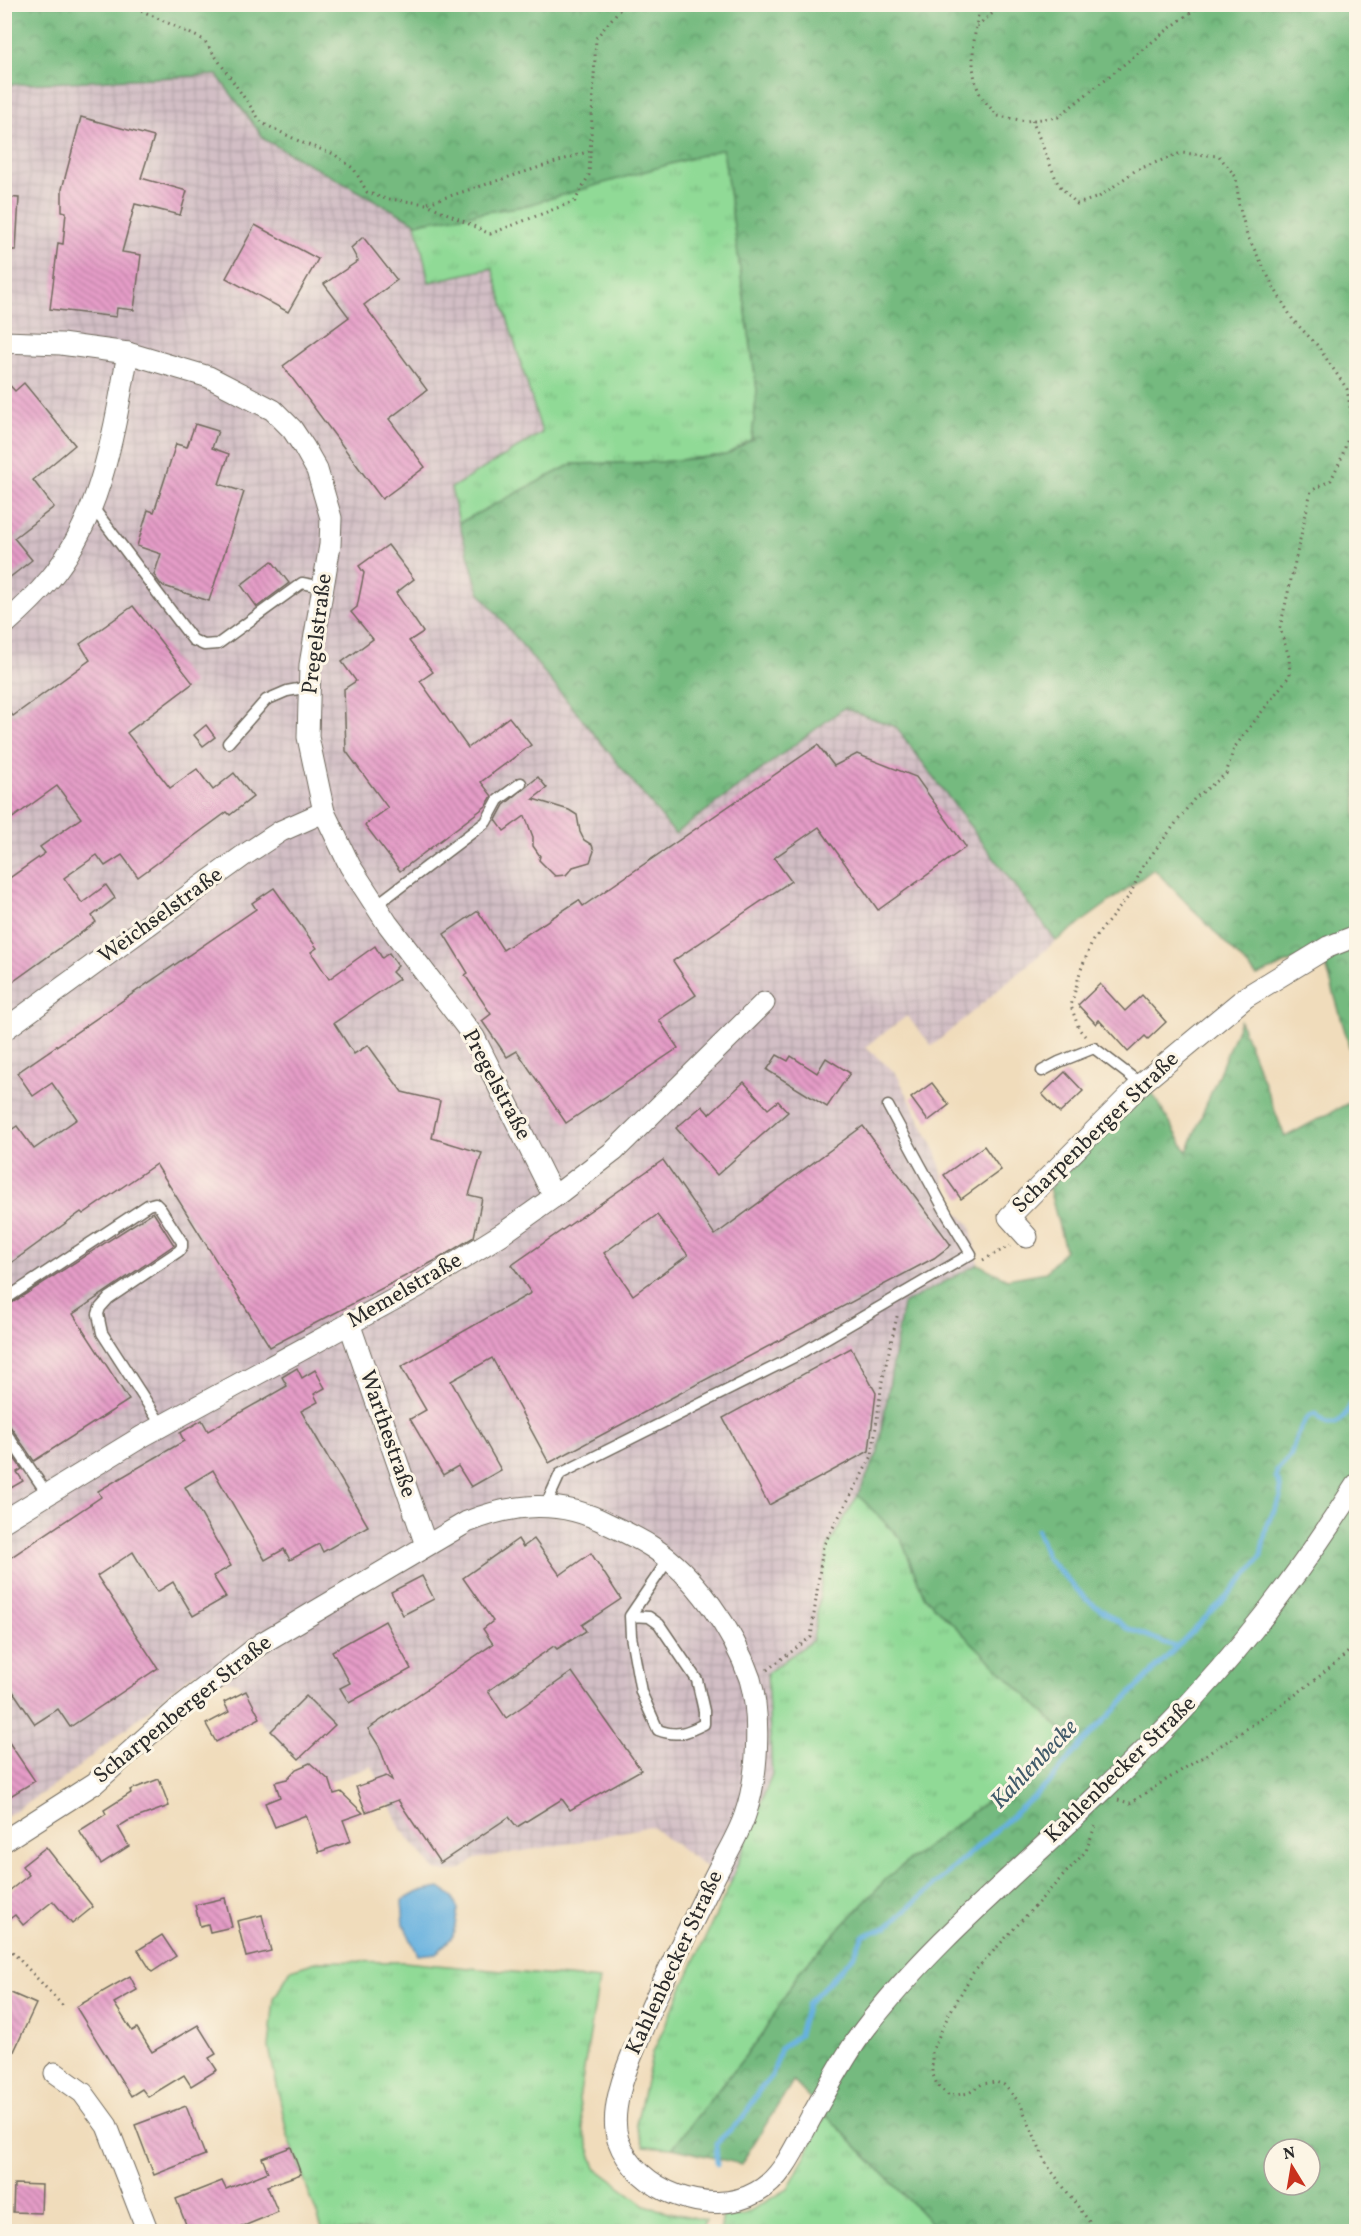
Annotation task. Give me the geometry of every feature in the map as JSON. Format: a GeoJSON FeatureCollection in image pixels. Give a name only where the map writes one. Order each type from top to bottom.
{"type":"FeatureCollection","features":[{"type":"Feature","properties":{"kind":"street","name":"Pregelstraße"},"geometry":{"type":"LineString","coordinates":[[4,342],[61,344],[128,352],[209,377],[273,410],[292,429],[317,470],[331,518],[330,545],[313,637],[309,687],[309,737],[324,812],[350,866],[375,906],[474,1037],[554,1197]]}},
{"type":"Feature","properties":{"kind":"street"},"geometry":{"type":"LineString","coordinates":[[4,625],[50,579],[77,538],[111,448],[128,352]]}},
{"type":"Feature","properties":{"kind":"street","name":"Weichselstraße"},"geometry":{"type":"LineString","coordinates":[[4,1030],[243,856],[281,831],[324,812]]}},
{"type":"Feature","properties":{"kind":"street","name":"Scharpenberger Straße"},"geometry":{"type":"LineString","coordinates":[[1027,1237],[1009,1217],[1141,1084],[1246,997],[1328,946],[1356,936]]}},
{"type":"Feature","properties":{"kind":"street","name":"Memelstraße"},"geometry":{"type":"LineString","coordinates":[[4,1521],[162,1426],[417,1287],[502,1234],[614,1151],[764,1003]]}},
{"type":"Feature","properties":{"kind":"street","name":"Warthestraße"},"geometry":{"type":"LineString","coordinates":[[349,1323],[426,1545]]}},
{"type":"Feature","properties":{"kind":"street","name":"Kahlenbecker Straße"},"geometry":{"type":"LineString","coordinates":[[426,1545],[467,1522],[493,1511],[529,1505],[591,1515],[653,1547],[700,1593],[718,1616],[750,1679],[755,1707],[756,1758],[745,1814],[649,2011],[618,2096],[616,2134],[628,2161],[652,2182],[675,2194],[696,2201],[718,2202],[743,2200],[765,2188],[787,2162],[862,2032],[932,1950],[1097,1796],[1196,1696],[1240,1645],[1288,1583],[1356,1485]]}},
{"type":"Feature","properties":{"kind":"street","name":"Scharpenberger Straße"},"geometry":{"type":"LineString","coordinates":[[4,1841],[95,1783],[180,1707],[262,1643],[426,1545]]}},
{"type":"Feature","properties":{"kind":"street"},"geometry":{"type":"LineString","coordinates":[[55,2073],[83,2093],[107,2126],[148,2232]]}},
{"type":"Feature","properties":{"kind":"lane"},"geometry":{"type":"LineString","coordinates":[[91,505],[193,640],[204,645],[218,644],[302,583],[323,587]]}},
{"type":"Feature","properties":{"kind":"lane"},"geometry":{"type":"LineString","coordinates":[[228,743],[266,700],[286,691],[309,687]]}},
{"type":"Feature","properties":{"kind":"lane"},"geometry":{"type":"LineString","coordinates":[[375,906],[486,822],[498,800],[521,783]]}},
{"type":"Feature","properties":{"kind":"lane"},"geometry":{"type":"LineString","coordinates":[[1042,1071],[1094,1048],[1141,1084]]}},
{"type":"Feature","properties":{"kind":"lane"},"geometry":{"type":"LineString","coordinates":[[545,1507],[560,1474],[794,1358],[971,1254],[888,1106]]}},
{"type":"Feature","properties":{"kind":"lane"},"geometry":{"type":"LineString","coordinates":[[4,1300],[148,1205],[155,1203],[182,1242],[182,1247],[109,1298],[100,1308],[98,1322],[112,1350],[162,1426]]}},
{"type":"Feature","properties":{"kind":"lane"},"geometry":{"type":"LineString","coordinates":[[4,1430],[48,1495]]}},
{"type":"Feature","properties":{"kind":"lane"},"geometry":{"type":"LineString","coordinates":[[630,1616],[649,1617],[659,1624],[697,1680],[704,1711],[704,1724],[689,1732],[672,1735],[658,1730],[641,1692],[631,1636],[630,1616],[668,1560]]}},
{"type":"Feature","properties":{"kind":"path"},"geometry":{"type":"LineString","coordinates":[[22,4],[65,8],[134,7],[204,40],[262,123],[303,143],[334,154],[354,169],[367,192],[382,198],[427,204],[490,234],[575,201],[589,174],[596,38],[624,4]]}},
{"type":"Feature","properties":{"kind":"path"},"geometry":{"type":"LineString","coordinates":[[980,4],[974,45],[974,74],[980,95],[998,116],[1032,120],[1058,117],[1202,4]]}},
{"type":"Feature","properties":{"kind":"path"},"geometry":{"type":"LineString","coordinates":[[976,27],[1004,4]]}},
{"type":"Feature","properties":{"kind":"path"},"geometry":{"type":"LineString","coordinates":[[1032,120],[1058,184],[1077,204],[1099,197],[1136,170],[1181,153],[1219,156],[1236,177],[1247,235],[1293,320],[1317,345],[1347,389],[1353,424],[1341,459],[1330,480],[1311,491],[1280,628],[1289,657],[1290,675],[1234,747],[1226,774],[1195,798],[1143,866],[1130,895],[1093,940],[1080,972],[1071,1006],[1079,1029],[1094,1048]]}},
{"type":"Feature","properties":{"kind":"path"},"geometry":{"type":"LineString","coordinates":[[427,204],[590,151]]}},
{"type":"Feature","properties":{"kind":"path"},"geometry":{"type":"LineString","coordinates":[[978,1262],[1027,1237]]}},
{"type":"Feature","properties":{"kind":"path"},"geometry":{"type":"LineString","coordinates":[[750,1679],[765,1672],[811,1637],[824,1546],[872,1456],[882,1382],[900,1304]]}},
{"type":"Feature","properties":{"kind":"path"},"geometry":{"type":"LineString","coordinates":[[1099,2232],[1047,2165],[1020,2103],[1004,2085],[996,2082],[982,2084],[969,2092],[949,2096],[937,2085],[932,2072],[932,2050],[949,2014],[973,1973],[1086,1851],[1095,1826],[1097,1796],[1130,1803],[1323,1676],[1356,1645]]}},
{"type":"Feature","properties":{"kind":"path"},"geometry":{"type":"LineString","coordinates":[[4,1943],[64,2007]]}},
{"type":"Feature","properties":{"kind":"shaded area"},"geometry":{"type":"Polygon","coordinates":[[[217,75],[265,140],[416,223],[429,282],[492,268],[542,433],[451,488],[479,592],[675,835],[844,708],[896,727],[1056,941],[932,1046],[907,1016],[865,1047],[896,1073],[937,1154],[950,1205],[970,1225],[978,1264],[903,1305],[878,1453],[858,1495],[827,1548],[813,1640],[767,1673],[772,1774],[730,1884],[650,1826],[572,1843],[475,1859],[461,1870],[449,1872],[435,1870],[401,1829],[372,1766],[319,1785],[263,1725],[238,1684],[195,1672],[61,1781],[5,1817],[4,85],[217,75]]]}},
{"type":"Feature","properties":{"kind":"green space"},"geometry":{"type":"Polygon","coordinates":[[[4,5],[1356,5],[1356,1070],[1321,948],[1257,976],[1154,869],[1056,941],[896,727],[844,708],[675,834],[479,592],[459,523],[572,464],[660,462],[726,455],[752,439],[757,390],[723,149],[524,206],[416,223],[265,140],[217,75],[5,85],[4,5]]]}},
{"type":"Feature","properties":{"kind":"green space"},"geometry":{"type":"Polygon","coordinates":[[[723,148],[757,390],[752,439],[727,455],[660,462],[572,464],[459,523],[451,488],[542,433],[492,268],[429,282],[416,223],[524,206],[723,148]]]}},
{"type":"Feature","properties":{"kind":"green space"},"geometry":{"type":"Polygon","coordinates":[[[1240,1021],[1285,1137],[1356,1099],[1356,2231],[939,2231],[793,2081],[741,2164],[672,2148],[762,2035],[799,1972],[890,1875],[1070,1738],[924,1596],[901,1539],[858,1495],[878,1452],[903,1304],[978,1264],[1007,1279],[1046,1272],[1065,1250],[1049,1188],[1151,1091],[1187,1152],[1240,1021]]]}},
{"type":"Feature","properties":{"kind":"green space"},"geometry":{"type":"Polygon","coordinates":[[[858,1495],[901,1539],[924,1596],[1070,1737],[890,1875],[799,1972],[762,2035],[672,2148],[644,2146],[636,2124],[653,2052],[730,1884],[772,1774],[767,1673],[813,1640],[827,1548],[858,1495]]]}},
{"type":"Feature","properties":{"kind":"green space"},"geometry":{"type":"Polygon","coordinates":[[[319,1961],[404,1962],[599,1980],[579,2099],[583,2129],[596,2168],[648,2207],[705,2220],[702,2231],[323,2231],[287,2133],[269,2048],[274,1998],[291,1970],[319,1961]]]}},
{"type":"Feature","properties":{"kind":"green space"},"geometry":{"type":"Polygon","coordinates":[[[826,2115],[939,2231],[720,2232],[723,2215],[741,2216],[788,2189],[826,2115]]]}},
{"type":"Feature","properties":{"kind":"water"},"geometry":{"type":"Polygon","coordinates":[[[440,1888],[453,1897],[458,1910],[453,1936],[437,1953],[418,1955],[404,1925],[402,1901],[418,1892],[440,1888]]]}},
{"type":"Feature","properties":{"kind":"building"},"geometry":{"type":"Polygon","coordinates":[[[81,117],[154,137],[141,178],[187,191],[180,215],[135,204],[122,252],[141,255],[134,310],[117,308],[116,317],[50,309],[58,243],[63,244],[66,212],[62,211],[62,189],[81,117]]]}},
{"type":"Feature","properties":{"kind":"building"},"geometry":{"type":"Polygon","coordinates":[[[4,197],[19,198],[16,250],[4,250],[4,197]]]}},
{"type":"Feature","properties":{"kind":"building"},"geometry":{"type":"Polygon","coordinates":[[[255,225],[318,259],[288,312],[226,278],[255,225]]]}},
{"type":"Feature","properties":{"kind":"building"},"geometry":{"type":"Polygon","coordinates":[[[363,237],[397,280],[364,305],[427,390],[389,419],[425,467],[382,499],[283,366],[349,317],[324,284],[358,261],[351,248],[363,237]]]}},
{"type":"Feature","properties":{"kind":"building"},"geometry":{"type":"Polygon","coordinates":[[[4,379],[15,391],[24,383],[75,445],[33,480],[54,507],[14,538],[32,560],[4,582],[4,379]]]}},
{"type":"Feature","properties":{"kind":"building"},"geometry":{"type":"Polygon","coordinates":[[[195,424],[218,431],[212,448],[229,454],[219,484],[244,492],[209,601],[161,585],[154,575],[161,554],[137,546],[148,510],[154,512],[176,444],[187,447],[195,424]]]}},
{"type":"Feature","properties":{"kind":"building"},"geometry":{"type":"Polygon","coordinates":[[[388,545],[414,579],[396,593],[423,632],[409,641],[433,672],[420,681],[468,748],[509,717],[531,745],[481,782],[492,796],[486,806],[400,871],[365,825],[388,808],[346,751],[344,689],[356,681],[342,662],[373,639],[351,612],[357,607],[364,573],[359,566],[388,545]]]}},
{"type":"Feature","properties":{"kind":"building"},"geometry":{"type":"Polygon","coordinates":[[[272,561],[289,583],[257,607],[241,585],[272,561]]]}},
{"type":"Feature","properties":{"kind":"building"},"geometry":{"type":"Polygon","coordinates":[[[133,606],[193,683],[127,733],[170,788],[197,769],[213,790],[234,773],[253,797],[230,815],[227,812],[138,877],[122,855],[105,866],[97,855],[64,878],[82,903],[106,885],[115,898],[92,916],[96,922],[4,988],[4,882],[45,853],[40,847],[81,818],[57,786],[4,824],[4,705],[13,716],[90,660],[80,644],[133,606]]]}},
{"type":"Feature","properties":{"kind":"building"},"geometry":{"type":"Polygon","coordinates":[[[206,725],[215,737],[203,746],[194,735],[206,725]]]}},
{"type":"Feature","properties":{"kind":"building"},"geometry":{"type":"Polygon","coordinates":[[[818,745],[834,766],[857,754],[916,777],[966,847],[878,910],[819,827],[774,858],[791,881],[673,961],[696,995],[659,1020],[678,1048],[566,1123],[517,1051],[507,1057],[482,1021],[491,1014],[465,975],[468,973],[444,934],[478,911],[503,950],[579,900],[583,906],[818,745]]]}},
{"type":"Feature","properties":{"kind":"building"},"geometry":{"type":"Polygon","coordinates":[[[538,777],[547,788],[533,799],[569,810],[577,815],[580,832],[584,840],[592,845],[594,851],[590,862],[573,867],[566,875],[555,876],[539,860],[540,856],[533,846],[533,837],[525,816],[504,831],[496,820],[504,805],[538,777]]]}},
{"type":"Feature","properties":{"kind":"building"},"geometry":{"type":"Polygon","coordinates":[[[274,888],[317,948],[311,952],[329,979],[375,946],[382,958],[389,953],[398,966],[392,972],[399,979],[334,1023],[354,1054],[368,1045],[402,1092],[440,1101],[432,1138],[482,1153],[469,1195],[482,1198],[474,1237],[438,1259],[270,1347],[156,1164],[83,1214],[81,1212],[4,1268],[4,1135],[17,1126],[34,1149],[77,1119],[52,1083],[33,1096],[17,1073],[256,909],[252,903],[274,888]]]}},
{"type":"Feature","properties":{"kind":"building"},"geometry":{"type":"Polygon","coordinates":[[[1100,984],[1125,1011],[1142,995],[1166,1022],[1148,1039],[1145,1036],[1128,1052],[1099,1020],[1096,1024],[1078,1005],[1100,984]]]}},
{"type":"Feature","properties":{"kind":"building"},"geometry":{"type":"Polygon","coordinates":[[[777,1055],[788,1061],[791,1056],[817,1073],[826,1058],[850,1073],[827,1107],[767,1070],[777,1055]]]}},
{"type":"Feature","properties":{"kind":"building"},"geometry":{"type":"Polygon","coordinates":[[[1065,1072],[1083,1091],[1060,1113],[1042,1094],[1065,1072]]]}},
{"type":"Feature","properties":{"kind":"building"},"geometry":{"type":"Polygon","coordinates":[[[744,1082],[768,1109],[778,1101],[788,1112],[717,1175],[676,1128],[702,1106],[709,1114],[744,1082]]]}},
{"type":"Feature","properties":{"kind":"building"},"geometry":{"type":"Polygon","coordinates":[[[932,1083],[949,1105],[928,1121],[911,1098],[932,1083]]]}},
{"type":"Feature","properties":{"kind":"building"},"geometry":{"type":"Polygon","coordinates":[[[863,1126],[951,1245],[934,1258],[549,1463],[492,1358],[451,1381],[501,1470],[471,1487],[458,1466],[443,1475],[410,1419],[426,1410],[401,1367],[531,1293],[512,1265],[663,1160],[715,1235],[863,1126]],[[657,1215],[604,1253],[633,1295],[688,1255],[657,1215]]]}},
{"type":"Feature","properties":{"kind":"building"},"geometry":{"type":"Polygon","coordinates":[[[984,1146],[1001,1170],[961,1199],[944,1175],[984,1146]]]}},
{"type":"Feature","properties":{"kind":"building"},"geometry":{"type":"Polygon","coordinates":[[[153,1212],[174,1245],[73,1314],[129,1400],[34,1461],[10,1426],[4,1423],[4,1308],[153,1212]]]}},
{"type":"Feature","properties":{"kind":"building"},"geometry":{"type":"Polygon","coordinates":[[[851,1348],[876,1393],[869,1451],[769,1505],[723,1418],[851,1348]]]}},
{"type":"Feature","properties":{"kind":"building"},"geometry":{"type":"Polygon","coordinates":[[[297,1368],[302,1378],[315,1370],[325,1388],[314,1394],[318,1402],[301,1411],[368,1526],[323,1552],[319,1544],[290,1560],[284,1549],[265,1560],[213,1470],[185,1487],[231,1566],[213,1576],[226,1597],[193,1616],[173,1582],[157,1592],[133,1552],[97,1576],[158,1668],[70,1727],[58,1709],[35,1724],[4,1678],[4,1562],[101,1497],[98,1491],[184,1441],[180,1433],[202,1420],[208,1431],[287,1386],[282,1377],[297,1368]]]}},
{"type":"Feature","properties":{"kind":"building"},"geometry":{"type":"Polygon","coordinates":[[[4,1444],[22,1469],[17,1472],[23,1481],[4,1492],[4,1444]]]}},
{"type":"Feature","properties":{"kind":"building"},"geometry":{"type":"Polygon","coordinates":[[[518,1539],[523,1547],[534,1539],[560,1575],[591,1553],[621,1599],[582,1625],[586,1631],[557,1649],[554,1646],[488,1691],[506,1718],[572,1672],[641,1770],[570,1810],[562,1799],[517,1827],[509,1817],[440,1863],[398,1800],[366,1812],[356,1787],[386,1776],[392,1780],[379,1746],[368,1729],[493,1644],[483,1629],[493,1621],[463,1578],[518,1539]]]}},
{"type":"Feature","properties":{"kind":"building"},"geometry":{"type":"Polygon","coordinates":[[[422,1576],[434,1599],[403,1615],[391,1592],[422,1576]]]}},
{"type":"Feature","properties":{"kind":"building"},"geometry":{"type":"Polygon","coordinates":[[[385,1621],[411,1669],[349,1703],[340,1688],[350,1683],[332,1651],[385,1621]]]}},
{"type":"Feature","properties":{"kind":"building"},"geometry":{"type":"Polygon","coordinates":[[[246,1691],[260,1718],[216,1742],[206,1724],[229,1712],[224,1702],[246,1691]]]}},
{"type":"Feature","properties":{"kind":"building"},"geometry":{"type":"Polygon","coordinates":[[[306,1696],[335,1725],[299,1759],[271,1731],[306,1696]]]}},
{"type":"Feature","properties":{"kind":"building"},"geometry":{"type":"Polygon","coordinates":[[[4,1735],[35,1781],[4,1800],[4,1735]]]}},
{"type":"Feature","properties":{"kind":"building"},"geometry":{"type":"Polygon","coordinates":[[[310,1763],[330,1781],[334,1794],[341,1792],[363,1813],[343,1820],[351,1841],[319,1852],[306,1815],[275,1827],[265,1803],[280,1797],[275,1782],[287,1779],[296,1769],[310,1763]]]}},
{"type":"Feature","properties":{"kind":"building"},"geometry":{"type":"Polygon","coordinates":[[[159,1779],[169,1806],[118,1827],[129,1846],[101,1864],[79,1831],[106,1814],[104,1810],[131,1793],[130,1790],[159,1779]]]}},
{"type":"Feature","properties":{"kind":"building"},"geometry":{"type":"Polygon","coordinates":[[[46,1847],[93,1907],[72,1924],[53,1901],[23,1925],[15,1915],[4,1923],[4,1895],[29,1875],[22,1866],[46,1847]]]}},
{"type":"Feature","properties":{"kind":"building"},"geometry":{"type":"Polygon","coordinates":[[[225,1898],[232,1927],[210,1932],[208,1924],[200,1926],[195,1905],[225,1898]]]}},
{"type":"Feature","properties":{"kind":"building"},"geometry":{"type":"Polygon","coordinates":[[[262,1915],[271,1951],[246,1957],[237,1921],[262,1915]]]}},
{"type":"Feature","properties":{"kind":"building"},"geometry":{"type":"Polygon","coordinates":[[[162,1935],[176,1956],[152,1972],[138,1950],[162,1935]]]}},
{"type":"Feature","properties":{"kind":"building"},"geometry":{"type":"Polygon","coordinates":[[[130,1976],[137,1990],[114,2003],[132,2031],[137,2028],[152,2052],[198,2025],[216,2054],[209,2058],[217,2070],[191,2086],[184,2075],[148,2097],[142,2089],[131,2096],[76,2007],[130,1976]]]}},
{"type":"Feature","properties":{"kind":"building"},"geometry":{"type":"Polygon","coordinates":[[[4,1990],[36,2004],[4,2073],[4,1990]]]}},
{"type":"Feature","properties":{"kind":"building"},"geometry":{"type":"Polygon","coordinates":[[[186,2106],[205,2155],[154,2175],[135,2125],[186,2106]]]}},
{"type":"Feature","properties":{"kind":"building"},"geometry":{"type":"Polygon","coordinates":[[[291,2147],[301,2174],[267,2186],[278,2212],[229,2232],[189,2232],[176,2199],[222,2181],[226,2189],[268,2172],[262,2158],[291,2147]]]}},
{"type":"Feature","properties":{"kind":"building"},"geometry":{"type":"Polygon","coordinates":[[[14,2184],[42,2185],[41,2213],[13,2212],[14,2184]]]}},
{"type":"Feature","properties":{"kind":"waterway","name":"Kahlenbecke"},"geometry":{"type":"LineString","coordinates":[[717,2164],[716,2143],[743,2118],[758,2092],[772,2076],[781,2048],[799,2035],[807,2004],[853,1957],[863,1936],[887,1927],[1049,1783],[1082,1743],[1233,1590],[1261,1556],[1267,1524],[1281,1498],[1280,1485],[1276,1477],[1277,1471],[1290,1457],[1297,1435],[1305,1421],[1309,1416],[1315,1414],[1327,1424],[1336,1424],[1345,1415],[1356,1396]]}},
{"type":"Feature","properties":{"kind":"waterway"},"geometry":{"type":"LineString","coordinates":[[1037,1530],[1047,1558],[1086,1599],[1127,1628],[1176,1647]]}}]}
